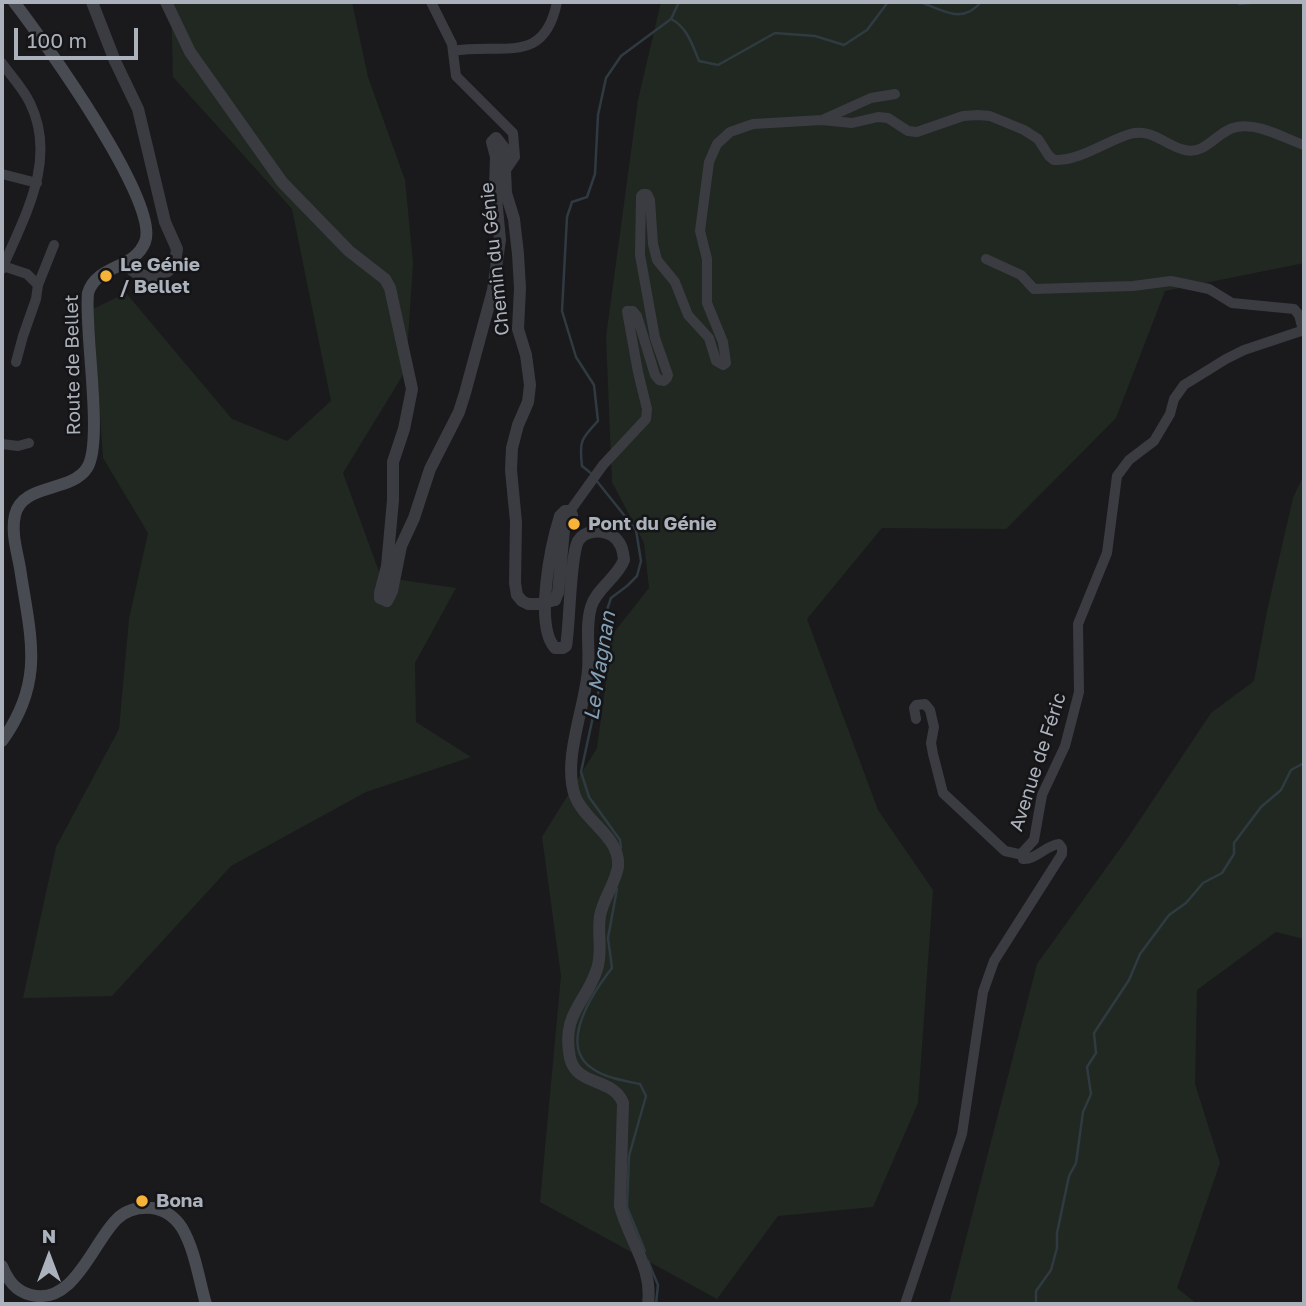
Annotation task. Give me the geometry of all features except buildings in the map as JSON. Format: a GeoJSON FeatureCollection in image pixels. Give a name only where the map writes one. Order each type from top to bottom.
{"type":"FeatureCollection","features":[{"type":"Feature","properties":{"kind":"main road","name":"Route de Bellet"},"geometry":{"type":"LineString","coordinates":[[2,741],[23,706],[31,668],[30,641],[14,539],[15,513],[27,498],[75,479],[88,466],[93,452],[93,426],[88,293],[97,277],[124,264],[137,254],[146,238],[147,228],[142,210],[96,120],[14,2]]}},
{"type":"Feature","properties":{"kind":"main road"},"geometry":{"type":"LineString","coordinates":[[2,1266],[8,1279],[21,1292],[36,1296],[55,1293],[74,1278],[119,1217],[138,1208],[158,1209],[173,1217],[184,1232],[206,1304]]}},
{"type":"Feature","properties":{"kind":"street"},"geometry":{"type":"LineString","coordinates":[[92,2],[115,61],[138,109],[165,222],[177,249],[175,263],[159,276],[138,274],[124,264]]}},
{"type":"Feature","properties":{"kind":"street","name":"Chemin du Génie"},"geometry":{"type":"LineString","coordinates":[[166,2],[190,52],[282,182],[349,251],[384,279],[390,288],[412,389],[404,429],[393,462],[393,500],[387,565],[380,593],[382,600],[387,601],[390,598],[401,546],[414,518],[430,469],[459,412],[493,290],[500,240],[495,187],[496,157],[492,142],[496,138],[504,148],[506,193],[514,219],[520,288],[518,329],[526,355],[530,384],[528,402],[512,448],[511,470],[516,522],[514,583],[517,596],[528,604],[555,600],[564,530],[572,515],[570,511],[603,466],[646,419],[648,409],[627,311],[633,311],[636,316],[655,374],[659,380],[664,381],[668,374],[655,338],[640,255],[641,196],[645,193],[649,195],[657,260],[675,282],[688,315],[705,330],[716,361],[723,365],[727,359],[707,303],[707,259],[700,237],[712,151],[723,138],[741,127],[822,120],[841,123],[869,117],[888,118],[908,131],[917,132],[978,114],[1024,130],[1038,139],[1054,160],[1098,150],[1117,139],[1141,132],[1152,134],[1185,150],[1197,151],[1222,132],[1239,126],[1258,128],[1304,145]]}},
{"type":"Feature","properties":{"kind":"street"},"geometry":{"type":"LineString","coordinates":[[431,2],[449,36],[456,76],[513,134],[515,156],[506,170]]}},
{"type":"Feature","properties":{"kind":"street"},"geometry":{"type":"LineString","coordinates":[[453,51],[468,48],[528,47],[550,28],[557,2]]}},
{"type":"Feature","properties":{"kind":"street"},"geometry":{"type":"LineString","coordinates":[[2,63],[29,99],[37,119],[41,156],[37,183],[2,268],[27,274],[38,285]]}},
{"type":"Feature","properties":{"kind":"street"},"geometry":{"type":"LineString","coordinates":[[822,120],[871,98],[895,94]]}},
{"type":"Feature","properties":{"kind":"street"},"geometry":{"type":"LineString","coordinates":[[2,174],[37,183]]}},
{"type":"Feature","properties":{"kind":"street"},"geometry":{"type":"LineString","coordinates":[[16,362],[38,285],[54,245]]}},
{"type":"Feature","properties":{"kind":"street"},"geometry":{"type":"LineString","coordinates":[[986,259],[1021,275],[1034,289],[1133,286],[1171,281],[1209,289],[1232,303],[1294,309],[1304,330]]}},
{"type":"Feature","properties":{"kind":"street","name":"Avenue de Féric"},"geometry":{"type":"LineString","coordinates":[[905,1304],[962,1134],[983,992],[994,961],[1062,854],[1059,844],[1054,844],[1028,860],[1023,859],[1034,840],[1042,795],[1065,746],[1079,692],[1078,625],[1107,553],[1117,476],[1129,460],[1154,441],[1170,414],[1174,399],[1184,386],[1244,350],[1304,330]]}},
{"type":"Feature","properties":{"kind":"street"},"geometry":{"type":"LineString","coordinates":[[2,444],[18,446],[29,443]]}},
{"type":"Feature","properties":{"kind":"street"},"geometry":{"type":"LineString","coordinates":[[570,511],[565,511],[560,516],[548,570],[546,620],[549,640],[555,648],[566,646],[579,541],[594,531],[608,534],[620,543],[624,560],[591,605],[588,673],[572,763],[572,782],[580,807],[611,841],[618,858],[617,869],[599,919],[601,951],[598,965],[571,1019],[569,1046],[575,1070],[584,1078],[614,1089],[623,1103],[620,1206],[649,1278],[648,1304]]}},
{"type":"Feature","properties":{"kind":"street"},"geometry":{"type":"LineString","coordinates":[[916,719],[914,708],[921,704],[930,710],[934,727],[931,743],[938,781],[946,797],[1005,851],[1023,855]]}},
{"type":"Feature","properties":{"kind":"shaded area"},"geometry":{"type":"Polygon","coordinates":[[[171,2],[352,2],[368,77],[405,180],[413,263],[406,370],[343,473],[381,577],[456,588],[415,663],[416,722],[471,757],[366,792],[231,866],[112,996],[23,998],[56,847],[119,729],[129,619],[148,533],[103,458],[93,309],[126,293],[232,419],[287,441],[331,401],[292,209],[173,77],[171,2]]]}},
{"type":"Feature","properties":{"kind":"shaded area"},"geometry":{"type":"Polygon","coordinates":[[[661,2],[1304,2],[1304,263],[1165,291],[1116,418],[1006,529],[882,528],[807,619],[878,810],[933,890],[918,1103],[873,1207],[778,1216],[717,1299],[540,1202],[561,976],[542,837],[597,748],[612,635],[649,588],[644,543],[612,482],[606,337],[638,100],[661,2]]]}},
{"type":"Feature","properties":{"kind":"shaded area"},"geometry":{"type":"Polygon","coordinates":[[[1303,476],[1304,939],[1276,932],[1197,990],[1195,1084],[1220,1163],[1177,1288],[1197,1304],[949,1304],[1037,964],[1127,839],[1211,713],[1254,681],[1293,498],[1303,476]]]}},
{"type":"Feature","properties":{"kind":"waterway"},"geometry":{"type":"LineString","coordinates":[[671,19],[679,2]]}},
{"type":"Feature","properties":{"kind":"waterway","name":"Le Magnan"},"geometry":{"type":"LineString","coordinates":[[592,474],[582,466],[581,446],[598,421],[594,385],[576,357],[562,311],[567,217],[572,202],[587,197],[595,174],[598,115],[606,78],[621,56],[671,19],[685,31],[699,61],[718,65],[775,33],[815,36],[844,45],[867,30],[888,2]]}},
{"type":"Feature","properties":{"kind":"waterway","name":"Le Magnan"},"geometry":{"type":"LineString","coordinates":[[920,2],[952,14],[967,13],[981,2]]}},
{"type":"Feature","properties":{"kind":"waterway","name":"Le Magnan"},"geometry":{"type":"LineString","coordinates":[[1238,2],[1261,2]]}},
{"type":"Feature","properties":{"kind":"waterway","name":"Le Magnan"},"geometry":{"type":"LineString","coordinates":[[596,480],[636,530],[641,561],[637,576],[611,598],[602,625],[602,675],[581,772],[589,797],[620,840],[621,848]]}},
{"type":"Feature","properties":{"kind":"waterway"},"geometry":{"type":"LineString","coordinates":[[1036,1304],[1036,1291],[1051,1270],[1057,1248],[1057,1233],[1069,1176],[1076,1163],[1083,1112],[1091,1094],[1087,1067],[1096,1053],[1094,1033],[1129,980],[1140,954],[1169,915],[1186,903],[1203,883],[1222,873],[1234,854],[1234,843],[1261,807],[1281,790],[1291,770],[1304,763]]}},
{"type":"Feature","properties":{"kind":"waterway","name":"Le Magnan"},"geometry":{"type":"LineString","coordinates":[[617,889],[608,938],[612,968],[588,1004],[578,1033],[578,1047],[582,1059],[593,1069],[610,1077],[640,1084],[646,1096],[629,1156],[627,1207],[645,1251]]}},
{"type":"Feature","properties":{"kind":"waterway","name":"Le Magnan"},"geometry":{"type":"LineString","coordinates":[[648,1261],[658,1285],[656,1304]]}},
{"type":"Feature","properties":{"kind":"place","name":"Le Génie / Bellet"},"geometry":{"type":"Point","coordinates":[106,276]}},
{"type":"Feature","properties":{"kind":"place","name":"Pont du Génie"},"geometry":{"type":"Point","coordinates":[574,524]}},
{"type":"Feature","properties":{"kind":"place","name":"Bona"},"geometry":{"type":"Point","coordinates":[142,1201]}}]}
